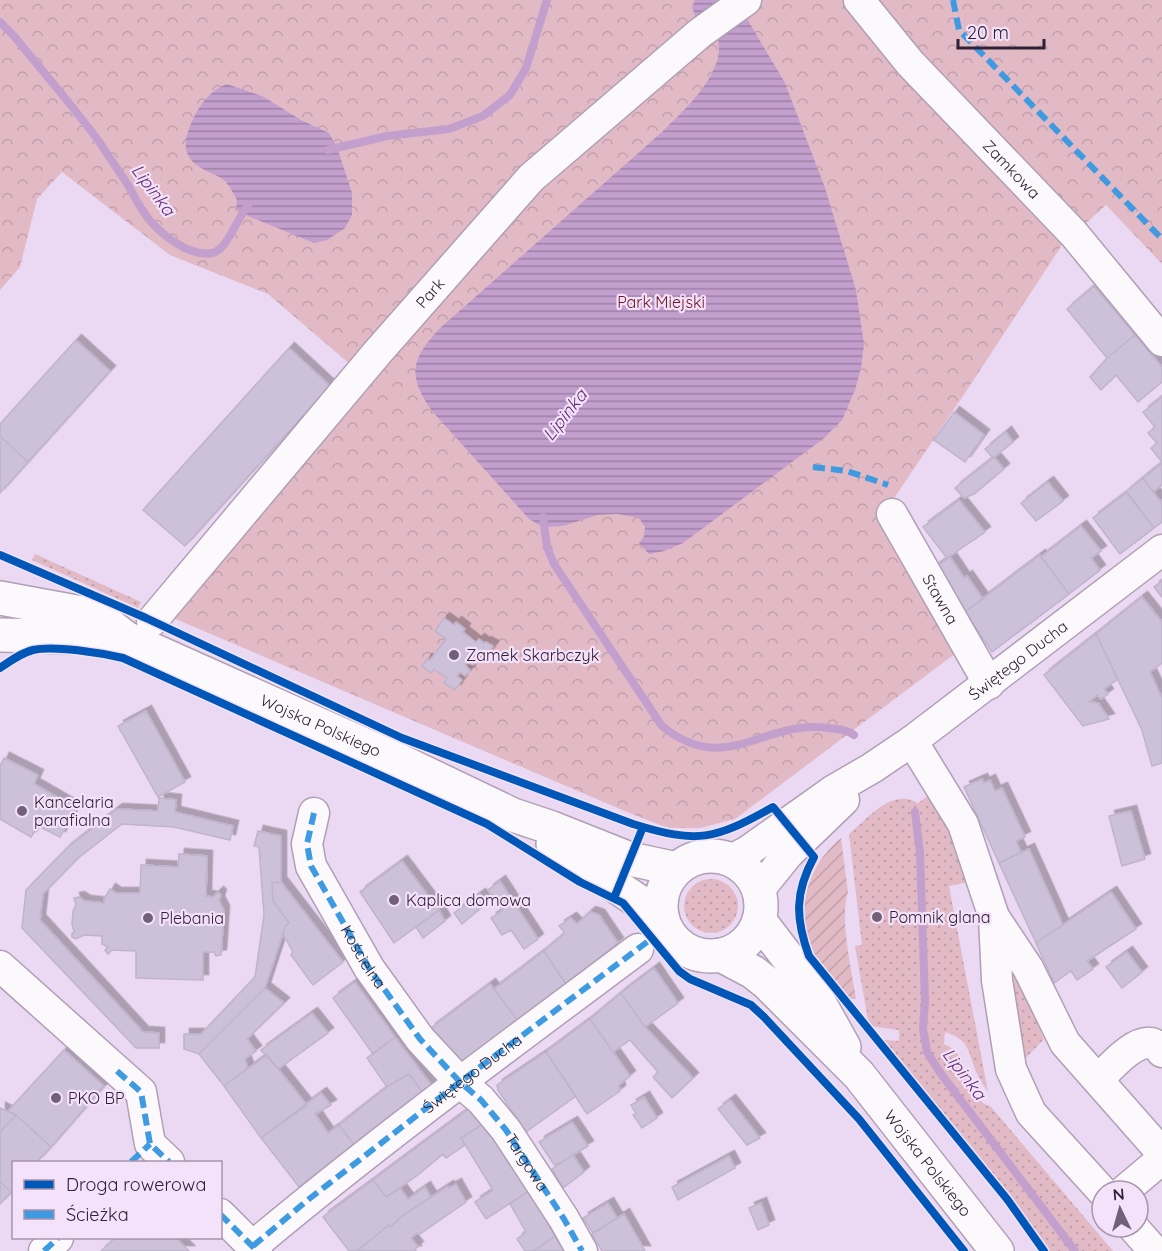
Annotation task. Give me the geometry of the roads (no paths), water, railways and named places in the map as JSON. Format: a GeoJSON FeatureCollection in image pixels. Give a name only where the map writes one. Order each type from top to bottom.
{"type":"FeatureCollection","features":[{"type":"Feature","properties":{"kind":"main road","name":"Wojska Polskiego"},"geometry":{"type":"LineString","coordinates":[[0,598],[87,614],[108,624],[139,630],[513,815],[630,859],[677,869]]}},
{"type":"Feature","properties":{"kind":"main road","name":"Wojska Polskiego"},"geometry":{"type":"LineString","coordinates":[[0,635],[139,630]]}},
{"type":"Feature","properties":{"kind":"main road","name":"Wojska Polskiego"},"geometry":{"type":"LineString","coordinates":[[513,815],[561,850],[662,916]]}},
{"type":"Feature","properties":{"kind":"main road"},"geometry":{"type":"LineString","coordinates":[[717,856],[730,860],[748,872],[759,905],[753,933],[744,943],[721,955],[705,955],[690,951],[677,943],[668,931],[662,916],[663,891],[677,869],[688,861],[717,856]]}},
{"type":"Feature","properties":{"kind":"main road","name":"Wojska Polskiego"},"geometry":{"type":"LineString","coordinates":[[759,905],[811,988],[859,1075]]}},
{"type":"Feature","properties":{"kind":"main road","name":"Wojska Polskiego"},"geometry":{"type":"LineString","coordinates":[[721,955],[753,972],[767,983],[859,1075],[998,1251]]}},
{"type":"Feature","properties":{"kind":"street","name":"Zamkowa"},"geometry":{"type":"LineString","coordinates":[[859,0],[910,63],[1074,234],[1162,341]]}},
{"type":"Feature","properties":{"kind":"street","name":"Park"},"geometry":{"type":"LineString","coordinates":[[139,630],[531,178],[700,33],[744,1]]}},
{"type":"Feature","properties":{"kind":"street","name":"Stawna"},"geometry":{"type":"LineString","coordinates":[[892,514],[989,684]]}},
{"type":"Feature","properties":{"kind":"street","name":"Świętego Ducha"},"geometry":{"type":"LineString","coordinates":[[730,860],[766,840],[834,790],[912,741],[1162,550]]}},
{"type":"Feature","properties":{"kind":"street"},"geometry":{"type":"LineString","coordinates":[[912,741],[963,824],[994,917],[1028,968],[1065,1043],[1162,1153]]}},
{"type":"Feature","properties":{"kind":"street","name":"Świętego Ducha"},"geometry":{"type":"LineString","coordinates":[[759,905],[788,854],[830,814],[872,768]]}},
{"type":"Feature","properties":{"kind":"street","name":"Kościelna"},"geometry":{"type":"LineString","coordinates":[[314,813],[308,844],[312,867],[369,968],[420,1039],[460,1082]]}},
{"type":"Feature","properties":{"kind":"street"},"geometry":{"type":"LineString","coordinates":[[994,917],[997,980],[1011,1069],[1031,1113],[1091,1179]]}},
{"type":"Feature","properties":{"kind":"street","name":"Świętego Ducha"},"geometry":{"type":"LineString","coordinates":[[255,1249],[309,1199],[638,949]]}},
{"type":"Feature","properties":{"kind":"street"},"geometry":{"type":"LineString","coordinates":[[0,966],[141,1092],[150,1156]]}},
{"type":"Feature","properties":{"kind":"street"},"geometry":{"type":"LineString","coordinates":[[1098,1080],[1136,1046],[1146,1043],[1156,1045],[1162,1052]]}},
{"type":"Feature","properties":{"kind":"street","name":"Targowa"},"geometry":{"type":"LineString","coordinates":[[460,1082],[481,1100],[506,1130],[582,1251]]}},
{"type":"Feature","properties":{"kind":"street"},"geometry":{"type":"LineString","coordinates":[[1138,1179],[1162,1159]]}},
{"type":"Feature","properties":{"kind":"street"},"geometry":{"type":"LineString","coordinates":[[222,1216],[255,1249]]}},
{"type":"Feature","properties":{"kind":"street"},"geometry":{"type":"LineString","coordinates":[[44,1251],[57,1239]]}},
{"type":"Feature","properties":{"kind":"street"},"geometry":{"type":"LineString","coordinates":[[1144,1239],[1154,1251]]}},
{"type":"Feature","properties":{"kind":"water"},"geometry":{"type":"Polygon","coordinates":[[[695,0],[728,0],[746,17],[785,83],[825,188],[856,290],[864,344],[855,390],[842,420],[823,439],[683,543],[649,554],[639,543],[644,536],[645,527],[639,518],[617,514],[597,515],[563,526],[543,527],[529,519],[432,411],[419,387],[416,368],[423,350],[439,329],[662,132],[701,90],[717,61],[719,43],[717,33],[695,16],[692,6],[695,0]]]}},
{"type":"Feature","properties":{"kind":"water"},"geometry":{"type":"Polygon","coordinates":[[[227,84],[262,96],[301,120],[329,133],[337,147],[352,193],[352,215],[345,228],[327,240],[314,243],[248,216],[236,209],[237,200],[224,180],[195,164],[190,158],[186,139],[194,117],[208,97],[227,84]]]}},
{"type":"Feature","properties":{"kind":"waterway","name":"Lipinka"},"geometry":{"type":"LineString","coordinates":[[328,150],[387,136],[449,129],[483,116],[510,95],[526,68],[547,0]]}},
{"type":"Feature","properties":{"kind":"waterway","name":"Lipinka"},"geometry":{"type":"LineString","coordinates":[[0,22],[69,102],[100,143],[148,218],[171,240],[196,252],[217,251],[223,246],[249,204]]}},
{"type":"Feature","properties":{"kind":"waterway","name":"Lipinka"},"geometry":{"type":"LineString","coordinates":[[543,517],[547,547],[554,564],[662,726],[685,741],[706,747],[726,747],[805,727],[838,729],[854,735]]}},
{"type":"Feature","properties":{"kind":"waterway","name":"Lipinka"},"geometry":{"type":"LineString","coordinates":[[915,812],[920,853],[925,1001],[923,1029],[927,1052],[941,1074],[1075,1251]]}},
{"type":"Feature","properties":{"kind":"place","name":"Zamek Skarbczyk"},"geometry":{"type":"Point","coordinates":[454,655]}},
{"type":"Feature","properties":{"kind":"place","name":"Kancelaria parafialna"},"geometry":{"type":"Point","coordinates":[22,811]}},
{"type":"Feature","properties":{"kind":"place","name":"Kaplica domowa"},"geometry":{"type":"Point","coordinates":[394,900]}},
{"type":"Feature","properties":{"kind":"place","name":"Pomnik glana"},"geometry":{"type":"Point","coordinates":[877,917]}},
{"type":"Feature","properties":{"kind":"place","name":"Plebania"},"geometry":{"type":"Point","coordinates":[148,918]}},
{"type":"Feature","properties":{"kind":"place","name":"PKO BP"},"geometry":{"type":"Point","coordinates":[56,1098]}},
{"type":"Feature","properties":{"kind":"park label","name":"Park Miejski"},"geometry":{"type":"Point","coordinates":[661,302]}}]}
